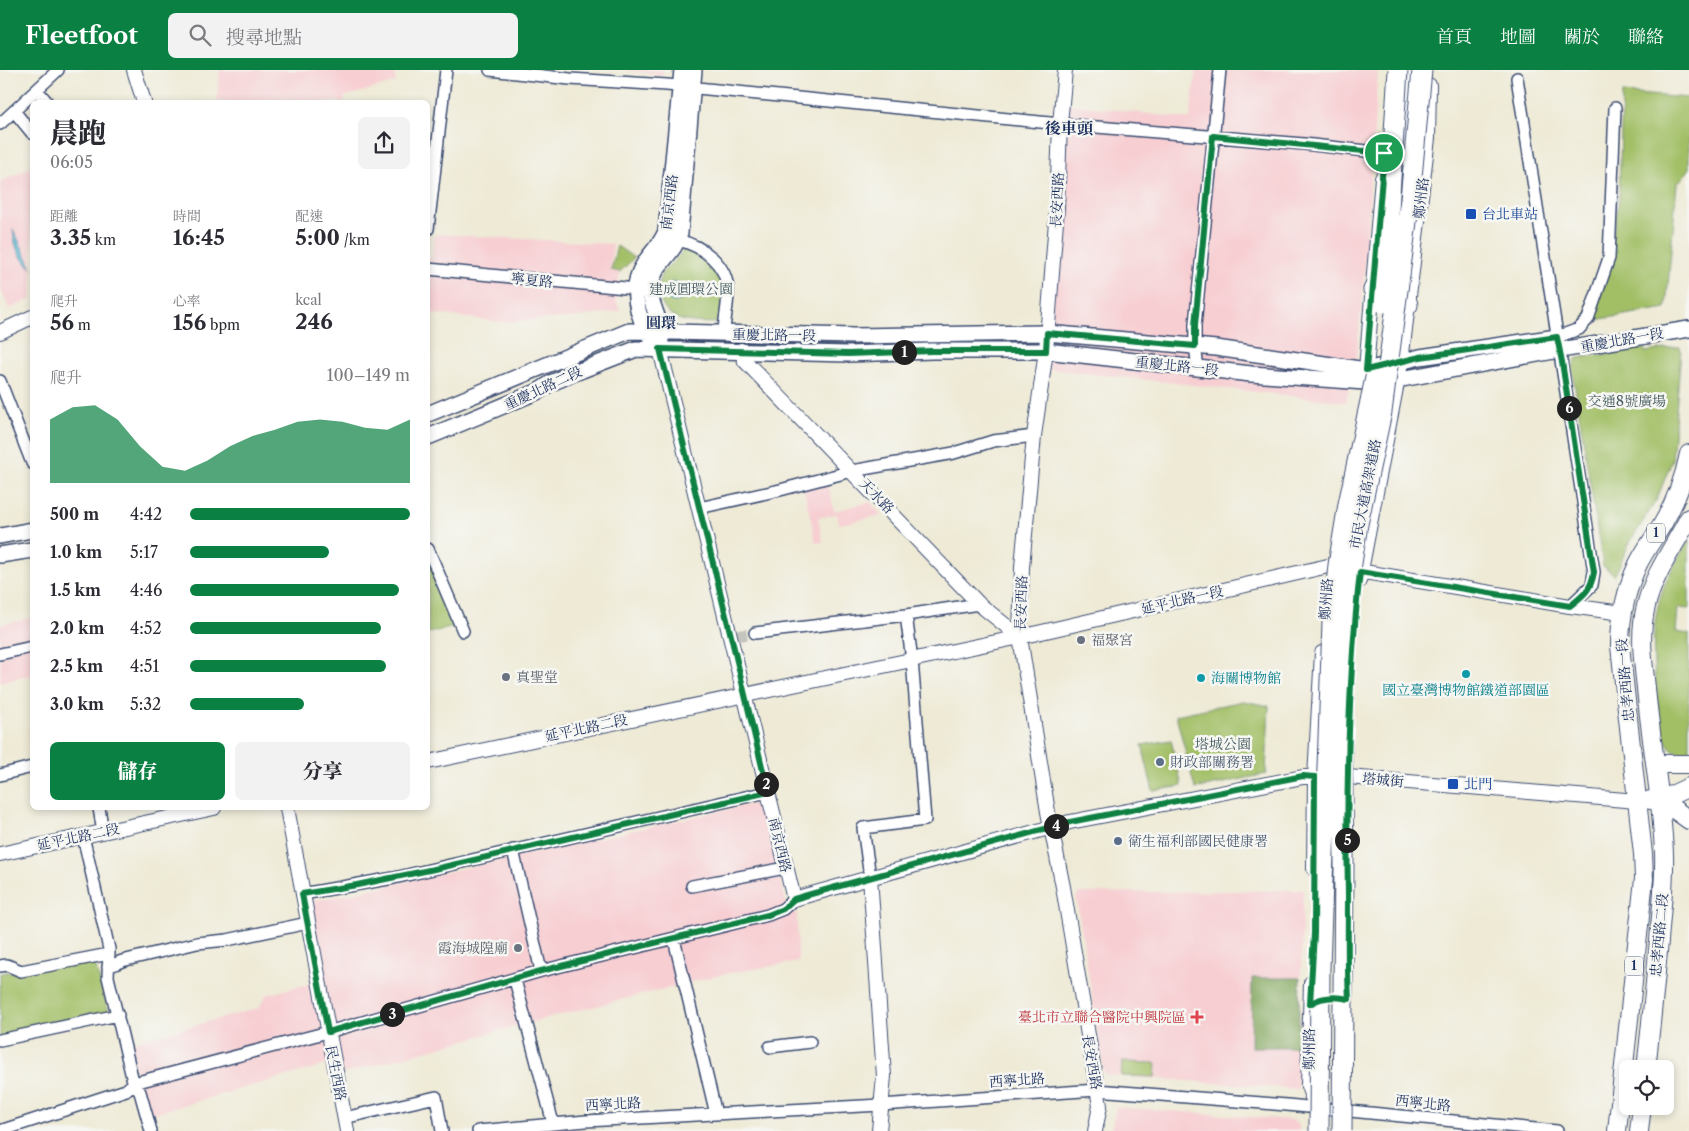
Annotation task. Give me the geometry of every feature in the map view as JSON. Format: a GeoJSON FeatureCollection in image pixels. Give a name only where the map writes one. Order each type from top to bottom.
{"type":"FeatureCollection","features":[{"type":"Feature","properties":{"kind":"highway","name":"市民大道高架道路"},"geometry":{"type":"LineString","coordinates":[[1318,1131],[1320,968],[1333,614],[1338,565],[1348,504],[1376,369],[1386,278],[1391,159],[1398,70]]}},
{"type":"Feature","properties":{"kind":"highway"},"geometry":{"type":"LineString","coordinates":[[1378,376],[1393,255],[1412,70]]}},
{"type":"Feature","properties":{"kind":"highway","name":"市民大道高架道路"},"geometry":{"type":"LineString","coordinates":[[1342,1131],[1342,735],[1345,641],[1351,570],[1358,524],[1382,412],[1410,199],[1422,70]]}},
{"type":"Feature","properties":{"kind":"highway"},"geometry":{"type":"LineString","coordinates":[[1373,290],[1393,255]]}},
{"type":"Feature","properties":{"kind":"highway"},"geometry":{"type":"LineString","coordinates":[[1393,255],[1408,305]]}},
{"type":"Feature","properties":{"kind":"highway"},"geometry":{"type":"LineString","coordinates":[[1331,913],[1343,796]]}},
{"type":"Feature","properties":{"kind":"highway"},"geometry":{"type":"LineString","coordinates":[[1325,805],[1331,913],[1332,1131]]}},
{"type":"Feature","properties":{"kind":"main road","name":"南京西路"},"geometry":{"type":"LineString","coordinates":[[660,349],[662,332],[650,296],[650,284],[653,276],[671,253],[678,240],[682,215],[686,87],[682,70]]}},
{"type":"Feature","properties":{"kind":"main road","name":"南京西路"},"geometry":{"type":"LineString","coordinates":[[660,349],[647,331],[639,311],[636,289],[638,275],[643,265],[658,248],[666,231],[686,87],[694,70]]}},
{"type":"Feature","properties":{"kind":"main road","name":"重慶北路一段"},"geometry":{"type":"LineString","coordinates":[[647,331],[854,336],[1047,333],[1195,346],[1378,376],[1401,362],[1420,357],[1689,329]]}},
{"type":"Feature","properties":{"kind":"main road","name":"重慶北路二段"},"geometry":{"type":"LineString","coordinates":[[430,413],[629,331],[647,331]]}},
{"type":"Feature","properties":{"kind":"main road","name":"重慶北路一段"},"geometry":{"type":"LineString","coordinates":[[660,349],[848,354],[932,351],[1046,351],[1198,368],[1378,376],[1558,343]]}},
{"type":"Feature","properties":{"kind":"main road","name":"重慶北路二段"},"geometry":{"type":"LineString","coordinates":[[430,436],[539,391],[551,383],[614,357],[636,349],[660,349]]}},
{"type":"Feature","properties":{"kind":"main road","name":"忠孝西路一段"},"geometry":{"type":"LineString","coordinates":[[1637,801],[1620,646],[1622,613],[1631,580],[1639,562],[1673,504],[1685,472],[1689,454]]}},
{"type":"Feature","properties":{"kind":"main road","name":"忠孝西路一段"},"geometry":{"type":"LineString","coordinates":[[1661,800],[1642,648],[1644,617],[1660,567],[1689,518]]}},
{"type":"Feature","properties":{"kind":"main road"},"geometry":{"type":"LineString","coordinates":[[0,536],[30,530]]}},
{"type":"Feature","properties":{"kind":"main road"},"geometry":{"type":"LineString","coordinates":[[0,555],[30,550]]}},
{"type":"Feature","properties":{"kind":"main road"},"geometry":{"type":"LineString","coordinates":[[1655,764],[1689,764]]}},
{"type":"Feature","properties":{"kind":"main road"},"geometry":{"type":"LineString","coordinates":[[1637,801],[1661,800],[1689,788]]}},
{"type":"Feature","properties":{"kind":"main road"},"geometry":{"type":"LineString","coordinates":[[1661,800],[1689,820]]}},
{"type":"Feature","properties":{"kind":"main road","name":"忠孝西路二段"},"geometry":{"type":"LineString","coordinates":[[1647,1060],[1664,888],[1661,800]]}},
{"type":"Feature","properties":{"kind":"main road","name":"忠孝西路二段"},"geometry":{"type":"LineString","coordinates":[[1617,1131],[1644,879],[1644,854],[1637,801]]}},
{"type":"Feature","properties":{"kind":"main road"},"geometry":{"type":"LineString","coordinates":[[1640,1131],[1641,1115]]}},
{"type":"Feature","properties":{"kind":"street"},"geometry":{"type":"LineString","coordinates":[[0,124],[58,70]]}},
{"type":"Feature","properties":{"kind":"street"},"geometry":{"type":"LineString","coordinates":[[134,70],[143,100]]}},
{"type":"Feature","properties":{"kind":"street"},"geometry":{"type":"LineString","coordinates":[[430,211],[446,70]]}},
{"type":"Feature","properties":{"kind":"street"},"geometry":{"type":"LineString","coordinates":[[490,70],[570,79],[686,87],[1060,124],[1213,136],[1384,153]]}},
{"type":"Feature","properties":{"kind":"street","name":"長安西路"},"geometry":{"type":"LineString","coordinates":[[1065,70],[1046,351],[1034,436],[1022,567],[1020,637],[1051,828],[1098,1090],[1100,1106],[1095,1131]]}},
{"type":"Feature","properties":{"kind":"street"},"geometry":{"type":"LineString","coordinates":[[1198,368],[1195,325],[1220,70]]}},
{"type":"Feature","properties":{"kind":"street","name":"鄭州路"},"geometry":{"type":"LineString","coordinates":[[1348,1131],[1348,758],[1355,617],[1378,376],[1373,290],[1389,70]]}},
{"type":"Feature","properties":{"kind":"street","name":"鄭州路"},"geometry":{"type":"LineString","coordinates":[[1401,362],[1428,138],[1429,70]]}},
{"type":"Feature","properties":{"kind":"street"},"geometry":{"type":"LineString","coordinates":[[1517,78],[1594,572],[1592,585],[1570,606]]}},
{"type":"Feature","properties":{"kind":"street"},"geometry":{"type":"LineString","coordinates":[[37,90],[45,100]]}},
{"type":"Feature","properties":{"kind":"street"},"geometry":{"type":"LineString","coordinates":[[1558,343],[1579,329],[1588,319],[1609,258],[1615,108]]}},
{"type":"Feature","properties":{"kind":"street"},"geometry":{"type":"LineString","coordinates":[[14,110],[30,130]]}},
{"type":"Feature","properties":{"kind":"street","name":"南京西路"},"geometry":{"type":"LineString","coordinates":[[678,240],[689,242],[705,252],[720,265],[724,273],[728,291],[724,334]]}},
{"type":"Feature","properties":{"kind":"street","name":"寧夏路"},"geometry":{"type":"LineString","coordinates":[[430,269],[636,289]]}},
{"type":"Feature","properties":{"kind":"street"},"geometry":{"type":"LineString","coordinates":[[0,332],[30,317]]}},
{"type":"Feature","properties":{"kind":"street","name":"南京西路"},"geometry":{"type":"LineString","coordinates":[[660,349],[699,508],[734,636],[745,695],[785,868],[794,899]]}},
{"type":"Feature","properties":{"kind":"street","name":"天水路"},"geometry":{"type":"LineString","coordinates":[[741,350],[745,361],[979,604],[1020,637]]}},
{"type":"Feature","properties":{"kind":"street","name":"鄭州路"},"geometry":{"type":"LineString","coordinates":[[1318,1131],[1316,1108],[1308,1086],[1314,933],[1315,777],[1328,566],[1378,376]]}},
{"type":"Feature","properties":{"kind":"street"},"geometry":{"type":"LineString","coordinates":[[0,381],[30,458]]}},
{"type":"Feature","properties":{"kind":"street"},"geometry":{"type":"LineString","coordinates":[[699,508],[780,490],[852,471],[954,453],[993,441],[1034,436]]}},
{"type":"Feature","properties":{"kind":"street"},"geometry":{"type":"LineString","coordinates":[[430,554],[462,631]]}},
{"type":"Feature","properties":{"kind":"street","name":"延平北路一段"},"geometry":{"type":"LineString","coordinates":[[745,695],[1020,637],[1328,566],[1622,613]]}},
{"type":"Feature","properties":{"kind":"street"},"geometry":{"type":"LineString","coordinates":[[755,633],[906,615],[979,604]]}},
{"type":"Feature","properties":{"kind":"street"},"geometry":{"type":"LineString","coordinates":[[879,1131],[884,1076],[870,876],[863,828],[925,820],[912,660],[906,615]]}},
{"type":"Feature","properties":{"kind":"street"},"geometry":{"type":"LineString","coordinates":[[0,654],[30,647]]}},
{"type":"Feature","properties":{"kind":"street","name":"延平北路二段"},"geometry":{"type":"LineString","coordinates":[[430,762],[745,695]]}},
{"type":"Feature","properties":{"kind":"street"},"geometry":{"type":"LineString","coordinates":[[0,775],[30,768]]}},
{"type":"Feature","properties":{"kind":"street","name":"塔城街"},"geometry":{"type":"LineString","coordinates":[[870,876],[1070,822],[1303,776],[1348,777],[1637,801]]}},
{"type":"Feature","properties":{"kind":"street"},"geometry":{"type":"LineString","coordinates":[[302,894],[394,878],[768,792]]}},
{"type":"Feature","properties":{"kind":"street"},"geometry":{"type":"LineString","coordinates":[[98,810],[103,832]]}},
{"type":"Feature","properties":{"kind":"street","name":"延平北路二段"},"geometry":{"type":"LineString","coordinates":[[0,854],[205,810]]}},
{"type":"Feature","properties":{"kind":"street","name":"民生西路"},"geometry":{"type":"LineString","coordinates":[[287,810],[345,1124]]}},
{"type":"Feature","properties":{"kind":"street"},"geometry":{"type":"LineString","coordinates":[[1314,828],[1324,839],[1333,841],[1340,838],[1346,832],[1347,822]]}},
{"type":"Feature","properties":{"kind":"street"},"geometry":{"type":"LineString","coordinates":[[83,836],[109,954],[108,977],[134,1083],[140,1092],[151,1131]]}},
{"type":"Feature","properties":{"kind":"street"},"geometry":{"type":"LineString","coordinates":[[513,850],[541,971]]}},
{"type":"Feature","properties":{"kind":"street"},"geometry":{"type":"LineString","coordinates":[[692,886],[785,868]]}},
{"type":"Feature","properties":{"kind":"street"},"geometry":{"type":"LineString","coordinates":[[0,1131],[126,1090],[134,1083],[328,1032],[541,971],[768,915],[783,909],[794,899],[870,876]]}},
{"type":"Feature","properties":{"kind":"street"},"geometry":{"type":"LineString","coordinates":[[108,967],[122,961],[196,943],[228,940],[308,923]]}},
{"type":"Feature","properties":{"kind":"street"},"geometry":{"type":"LineString","coordinates":[[674,939],[716,1114]]}},
{"type":"Feature","properties":{"kind":"street"},"geometry":{"type":"LineString","coordinates":[[0,966],[7,965],[21,971],[109,954]]}},
{"type":"Feature","properties":{"kind":"street"},"geometry":{"type":"LineString","coordinates":[[515,980],[554,1123]]}},
{"type":"Feature","properties":{"kind":"street"},"geometry":{"type":"LineString","coordinates":[[1310,1004],[1317,999],[1328,997],[1349,999]]}},
{"type":"Feature","properties":{"kind":"street"},"geometry":{"type":"LineString","coordinates":[[0,1040],[118,1015]]}},
{"type":"Feature","properties":{"kind":"street"},"geometry":{"type":"LineString","coordinates":[[770,1046],[810,1042]]}},
{"type":"Feature","properties":{"kind":"street","name":"西寧北路"},"geometry":{"type":"LineString","coordinates":[[478,1131],[554,1123],[881,1105],[1098,1090],[1557,1131]]}},
{"type":"Feature","properties":{"kind":"street"},"geometry":{"type":"LineString","coordinates":[[345,1124],[436,1097],[442,1131]]}},
{"type":"Feature","properties":{"kind":"shaded area"},"geometry":{"type":"Polygon","coordinates":[[[220,70],[384,70],[394,71],[396,82],[344,97],[345,100],[217,100],[220,70]]]}},
{"type":"Feature","properties":{"kind":"shaded area"},"geometry":{"type":"Polygon","coordinates":[[[624,70],[663,70],[662,75],[624,70]]]}},
{"type":"Feature","properties":{"kind":"shaded area"},"geometry":{"type":"Polygon","coordinates":[[[1196,70],[1378,70],[1363,293],[1356,359],[1346,402],[1048,369],[1067,104],[1190,119],[1196,70]]]}},
{"type":"Feature","properties":{"kind":"shaded area"},"geometry":{"type":"Polygon","coordinates":[[[30,168],[30,300],[9,309],[0,288],[0,182],[30,168]]]}},
{"type":"Feature","properties":{"kind":"shaded area"},"geometry":{"type":"Polygon","coordinates":[[[435,234],[613,244],[610,271],[620,273],[616,301],[620,311],[580,317],[501,322],[430,313],[430,258],[432,258],[435,234]]]}},
{"type":"Feature","properties":{"kind":"shaded area"},"geometry":{"type":"Polygon","coordinates":[[[828,483],[834,511],[870,502],[882,515],[839,524],[837,514],[818,518],[823,542],[816,543],[804,489],[828,483]]]}},
{"type":"Feature","properties":{"kind":"shaded area"},"geometry":{"type":"Polygon","coordinates":[[[30,618],[30,676],[0,683],[0,625],[30,618]]]}},
{"type":"Feature","properties":{"kind":"shaded area"},"geometry":{"type":"Polygon","coordinates":[[[756,803],[761,808],[789,912],[797,913],[798,962],[724,974],[520,1025],[342,1074],[339,1061],[149,1115],[129,1043],[259,1008],[266,995],[324,980],[308,901],[340,896],[756,803]]]}},
{"type":"Feature","properties":{"kind":"shaded area","name":"臺北市立聯合醫院中興院區"},"geometry":{"type":"Polygon","coordinates":[[[1303,890],[1298,1089],[1106,1075],[1076,897],[1079,893],[1303,890]]]}},
{"type":"Feature","properties":{"kind":"shaded area"},"geometry":{"type":"Polygon","coordinates":[[[1116,1107],[1293,1120],[1299,1125],[1299,1131],[1111,1131],[1116,1107]]]}},
{"type":"Feature","properties":{"kind":"green space"},"geometry":{"type":"Polygon","coordinates":[[[1622,93],[1689,98],[1689,170],[1677,184],[1666,308],[1583,322],[1610,252],[1619,199],[1622,93]]]}},
{"type":"Feature","properties":{"kind":"green space"},"geometry":{"type":"Polygon","coordinates":[[[617,246],[634,258],[620,272],[611,270],[617,246]]]}},
{"type":"Feature","properties":{"kind":"green space","name":"建成圓環公園"},"geometry":{"type":"Polygon","coordinates":[[[684,246],[693,248],[718,269],[724,290],[720,323],[685,321],[670,314],[664,308],[660,299],[659,282],[664,271],[679,256],[684,246]]]}},
{"type":"Feature","properties":{"kind":"green space","name":"交通8號廣場"},"geometry":{"type":"Polygon","coordinates":[[[1680,347],[1681,350],[1672,461],[1657,499],[1629,544],[1615,575],[1603,566],[1572,368],[1577,358],[1644,348],[1645,352],[1680,347]]]}},
{"type":"Feature","properties":{"kind":"green space"},"geometry":{"type":"Polygon","coordinates":[[[1689,540],[1689,609],[1678,608],[1676,632],[1689,634],[1689,756],[1673,750],[1669,746],[1661,726],[1656,693],[1654,631],[1663,588],[1689,540]]]}},
{"type":"Feature","properties":{"kind":"green space"},"geometry":{"type":"Polygon","coordinates":[[[430,563],[453,618],[455,627],[430,633],[430,563]]]}},
{"type":"Feature","properties":{"kind":"green space","name":"塔城公園"},"geometry":{"type":"Polygon","coordinates":[[[1243,701],[1269,706],[1266,774],[1195,789],[1176,715],[1243,701]]]}},
{"type":"Feature","properties":{"kind":"green space","name":"財政部關務署"},"geometry":{"type":"Polygon","coordinates":[[[1171,740],[1182,786],[1153,791],[1142,745],[1171,740]]]}},
{"type":"Feature","properties":{"kind":"green space"},"geometry":{"type":"Polygon","coordinates":[[[94,961],[109,1012],[0,1037],[0,973],[94,961]]]}},
{"type":"Feature","properties":{"kind":"green space"},"geometry":{"type":"Polygon","coordinates":[[[1252,978],[1300,978],[1298,1047],[1251,1047],[1252,978]]]}},
{"type":"Feature","properties":{"kind":"green space"},"geometry":{"type":"Polygon","coordinates":[[[1122,1062],[1156,1063],[1155,1077],[1121,1076],[1122,1062]]]}},
{"type":"Feature","properties":{"kind":"water"},"geometry":{"type":"Polygon","coordinates":[[[13,229],[30,266],[18,252],[13,229]]]}},
{"type":"Feature","properties":{"kind":"water"},"geometry":{"type":"Polygon","coordinates":[[[675,282],[682,285],[685,292],[682,299],[675,302],[668,299],[665,292],[668,285],[675,282]]]}},
{"type":"Feature","properties":{"kind":"tunnel"},"geometry":{"type":"LineString","coordinates":[[736,636],[755,633]]}},
{"type":"Feature","properties":{"kind":"place","name":"台北車站"},"geometry":{"type":"Point","coordinates":[1471,214]}},
{"type":"Feature","properties":{"kind":"place","name":"福聚宮"},"geometry":{"type":"Point","coordinates":[1081,640]}},
{"type":"Feature","properties":{"kind":"place","name":"國立臺灣博物館鐵道部園區"},"geometry":{"type":"Point","coordinates":[1466,674]}},
{"type":"Feature","properties":{"kind":"place","name":"真聖堂"},"geometry":{"type":"Point","coordinates":[506,677]}},
{"type":"Feature","properties":{"kind":"place","name":"海關博物館"},"geometry":{"type":"Point","coordinates":[1201,678]}},
{"type":"Feature","properties":{"kind":"place","name":"財政部關務署"},"geometry":{"type":"Point","coordinates":[1160,762]}},
{"type":"Feature","properties":{"kind":"place","name":"北門"},"geometry":{"type":"Point","coordinates":[1453,784]}},
{"type":"Feature","properties":{"kind":"place","name":"衛生福利部國民健康署"},"geometry":{"type":"Point","coordinates":[1118,841]}},
{"type":"Feature","properties":{"kind":"place","name":"霞海城隍廟"},"geometry":{"type":"Point","coordinates":[518,948]}},
{"type":"Feature","properties":{"kind":"place","name":"臺北市立聯合醫院中興院區"},"geometry":{"type":"Point","coordinates":[1197,1017]}},
{"type":"Feature","properties":{"kind":"district","name":"後車頭"},"geometry":{"type":"Point","coordinates":[1069,128]}},
{"type":"Feature","properties":{"kind":"district","name":"圓環"},"geometry":{"type":"Point","coordinates":[661,323]}},
{"type":"Feature","properties":{"kind":"route"},"geometry":{"type":"LineString","coordinates":[[1213,136],[1384,153],[1366,370],[1420,357],[1557,337],[1594,572],[1592,585],[1570,606],[1360,572],[1355,617],[1348,758],[1349,999],[1328,997],[1317,999],[1310,1004],[1314,933],[1315,777],[1303,776],[1070,822],[794,899],[783,909],[768,915],[541,971],[328,1032],[302,894],[394,878],[768,792],[660,349],[848,354],[932,351],[1046,351],[1047,333],[1195,346],[1195,325],[1205,208],[1213,136]]}}]}
